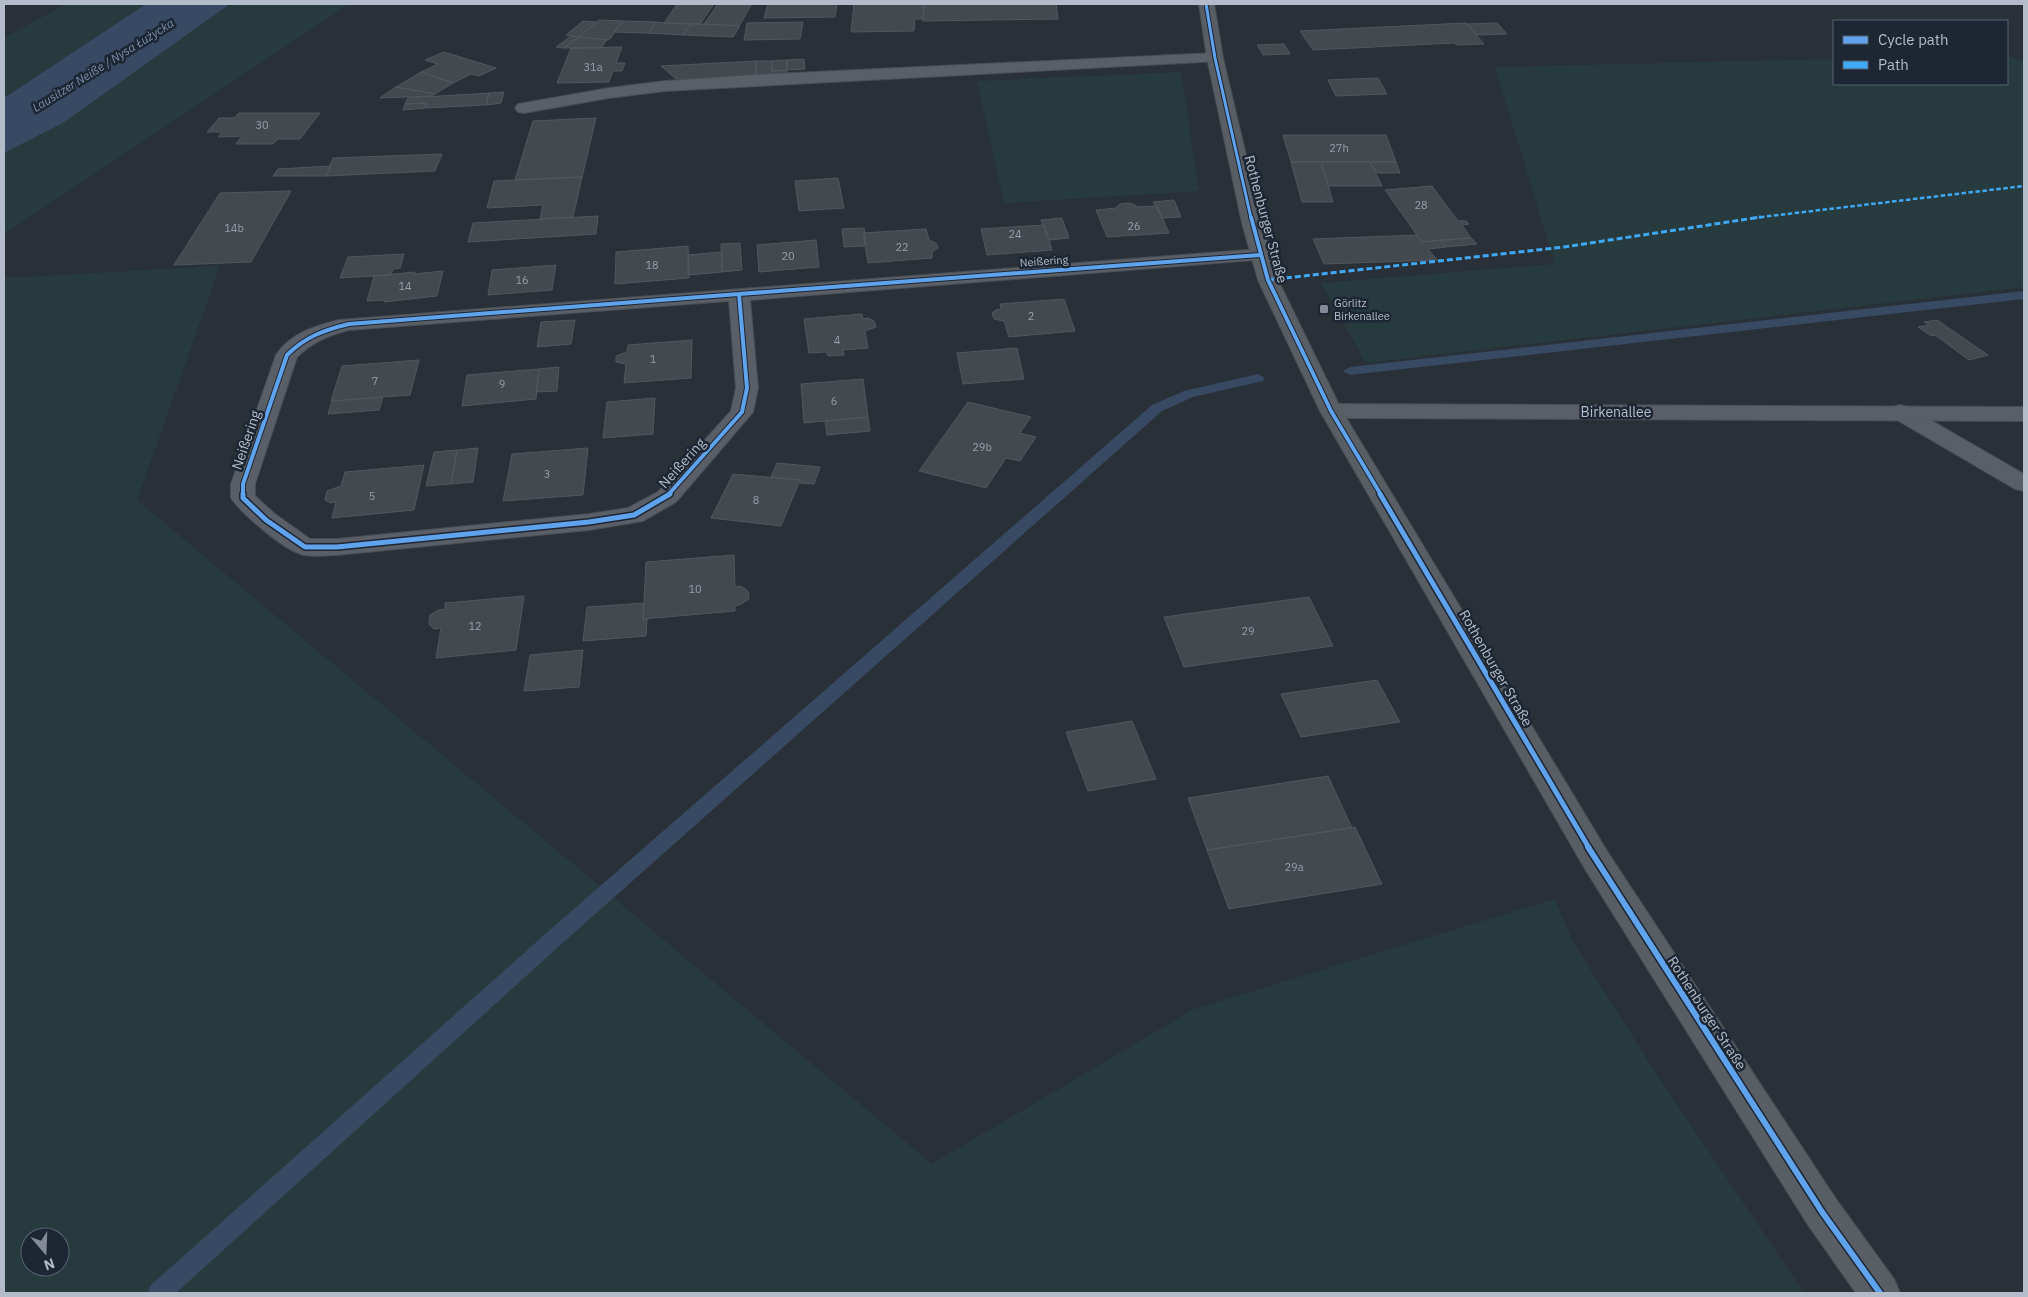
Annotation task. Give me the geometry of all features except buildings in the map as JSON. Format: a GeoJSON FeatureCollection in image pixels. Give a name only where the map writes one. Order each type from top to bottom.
{"type":"FeatureCollection","features":[{"type":"Feature","properties":{"kind":"street","name":"Rothenburger Straße"},"geometry":{"type":"LineString","coordinates":[[1206,4],[1215,58],[1260,255],[1268,280],[1331,411],[1596,860],[1822,1212],[1880,1293]]}},
{"type":"Feature","properties":{"kind":"street"},"geometry":{"type":"LineString","coordinates":[[524,108],[609,92],[665,86],[752,80],[1215,58]]}},
{"type":"Feature","properties":{"kind":"street","name":"Neißering"},"geometry":{"type":"LineString","coordinates":[[739,294],[747,388],[742,412],[667,498],[634,515],[550,526],[337,546],[305,547],[266,520],[242,498],[243,484],[287,355],[299,341],[324,329],[349,324],[739,294],[1260,255]]}},
{"type":"Feature","properties":{"kind":"street","name":"Birkenallee"},"geometry":{"type":"LineString","coordinates":[[1331,411],[2024,414]]}},
{"type":"Feature","properties":{"kind":"street"},"geometry":{"type":"LineString","coordinates":[[1900,412],[2024,484]]}},
{"type":"Feature","properties":{"kind":"green space"},"geometry":{"type":"Polygon","coordinates":[[[66,4],[146,4],[4,98],[4,38],[66,4]]]}},
{"type":"Feature","properties":{"kind":"green space"},"geometry":{"type":"Polygon","coordinates":[[[230,4],[349,4],[4,234],[4,153],[63,123],[230,4]]]}},
{"type":"Feature","properties":{"kind":"green space"},"geometry":{"type":"Polygon","coordinates":[[[2008,55],[2024,62],[2024,287],[1366,363],[1321,283],[1555,264],[1495,67],[1833,59],[1833,85],[2008,85],[2008,55]]]}},
{"type":"Feature","properties":{"kind":"green space"},"geometry":{"type":"Polygon","coordinates":[[[1181,72],[1199,191],[1004,203],[977,81],[1181,72]]]}},
{"type":"Feature","properties":{"kind":"green space"},"geometry":{"type":"Polygon","coordinates":[[[220,266],[137,500],[932,1164],[1194,1009],[1555,899],[1573,942],[1656,1073],[1804,1293],[4,1293],[4,278],[220,266]]]}},
{"type":"Feature","properties":{"kind":"water","name":"Lausitzer Neiße / Nysa Łużycka"},"geometry":{"type":"Polygon","coordinates":[[[146,4],[230,4],[63,123],[4,153],[4,98],[146,4]]]}},
{"type":"Feature","properties":{"kind":"waterway"},"geometry":{"type":"LineString","coordinates":[[1350,371],[2024,295]]}},
{"type":"Feature","properties":{"kind":"waterway"},"geometry":{"type":"LineString","coordinates":[[159,1293],[559,934],[1157,408],[1189,394],[1258,378]]}},
{"type":"Feature","properties":{"kind":"marked path"},"geometry":{"type":"LineString","coordinates":[[1268,280],[1564,247],[1761,217],[2024,186]]}},
{"type":"Feature","properties":{"kind":"cycle path"},"geometry":{"type":"LineString","coordinates":[[1206,4],[1215,58],[1252,223],[1268,280],[1331,411],[1596,860],[1822,1212],[1880,1293]]}},
{"type":"Feature","properties":{"kind":"cycle path"},"geometry":{"type":"LineString","coordinates":[[739,294],[747,388],[742,412],[667,497],[634,515],[589,522],[337,547],[305,547],[266,520],[243,498],[243,484],[287,355],[301,342],[315,334],[339,326],[349,324],[1260,255]]}},
{"type":"Feature","properties":{"kind":"place","name":"Görlitz Birkenallee"},"geometry":{"type":"Point","coordinates":[1324,309]}}]}
